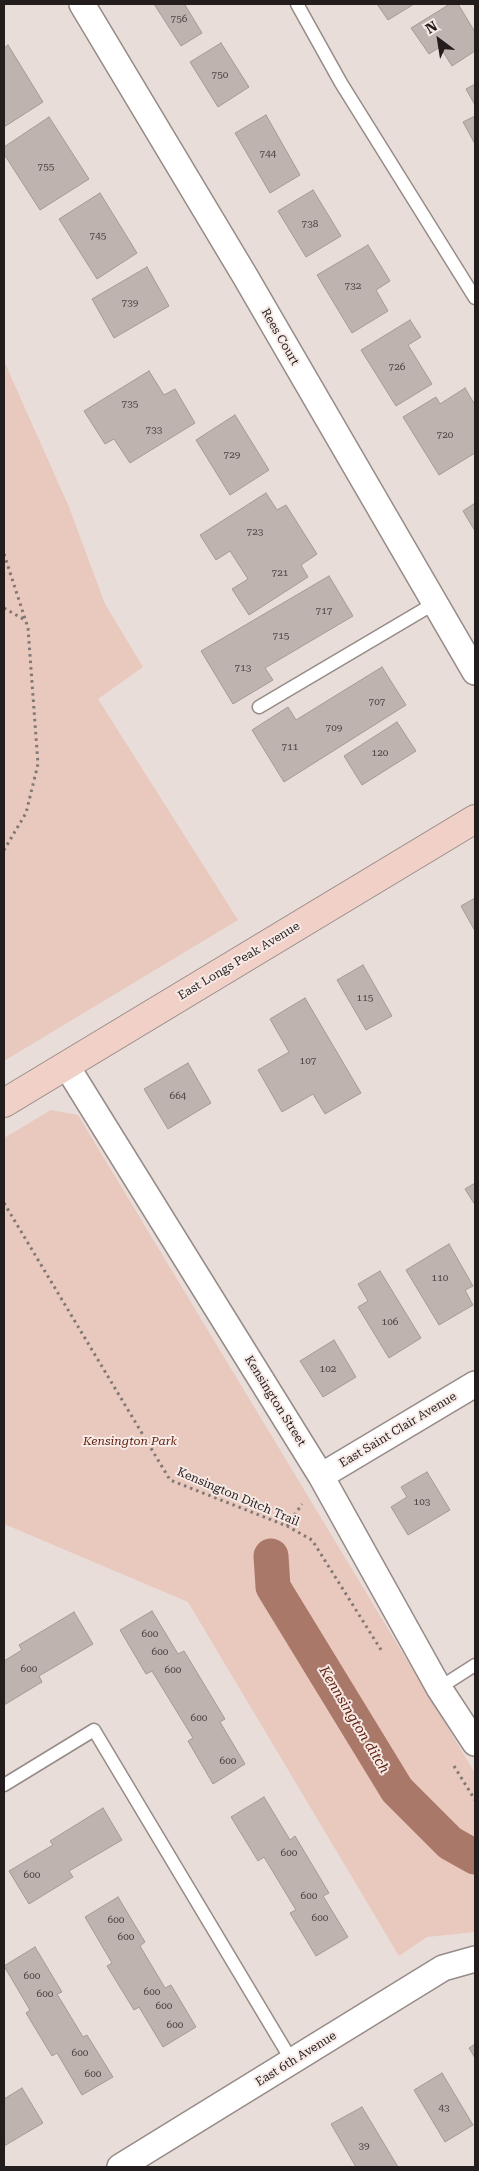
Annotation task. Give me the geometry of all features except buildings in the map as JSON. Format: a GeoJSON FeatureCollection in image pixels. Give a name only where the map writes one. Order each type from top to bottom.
{"type":"FeatureCollection","features":[{"type":"Feature","properties":{"kind":"street","name":"Rees Court"},"geometry":{"type":"LineString","coordinates":[[82,4],[240,268],[475,672]]}},
{"type":"Feature","properties":{"kind":"street","name":"East Longs Peak Avenue"},"geometry":{"type":"LineString","coordinates":[[4,1103],[475,819]]}},
{"type":"Feature","properties":{"kind":"street","name":"Kensington Street"},"geometry":{"type":"LineString","coordinates":[[66,1065],[321,1476],[438,1688],[475,1743]]}},
{"type":"Feature","properties":{"kind":"street","name":"East Saint Clair Avenue"},"geometry":{"type":"LineString","coordinates":[[321,1476],[475,1384]]}},
{"type":"Feature","properties":{"kind":"street","name":"East 6th Avenue"},"geometry":{"type":"LineString","coordinates":[[120,2167],[443,1968],[475,1959]]}},
{"type":"Feature","properties":{"kind":"lane"},"geometry":{"type":"LineString","coordinates":[[297,4],[341,83],[475,298]]}},
{"type":"Feature","properties":{"kind":"lane"},"geometry":{"type":"LineString","coordinates":[[259,707],[435,603]]}},
{"type":"Feature","properties":{"kind":"lane"},"geometry":{"type":"LineString","coordinates":[[438,1688],[475,1665]]}},
{"type":"Feature","properties":{"kind":"lane"},"geometry":{"type":"LineString","coordinates":[[4,1785],[94,1730],[292,2061]]}},
{"type":"Feature","properties":{"kind":"path"},"geometry":{"type":"LineString","coordinates":[[4,554],[28,628],[38,764],[26,813],[4,850]]}},
{"type":"Feature","properties":{"kind":"path"},"geometry":{"type":"LineString","coordinates":[[4,608],[25,620]]}},
{"type":"Feature","properties":{"kind":"path","name":"Kensington Ditch Trail"},"geometry":{"type":"LineString","coordinates":[[4,1202],[170,1480],[287,1526],[312,1540],[386,1658]]}},
{"type":"Feature","properties":{"kind":"path"},"geometry":{"type":"LineString","coordinates":[[449,1758],[475,1800]]}},
{"type":"Feature","properties":{"kind":"green space"},"geometry":{"type":"Polygon","coordinates":[[[4,361],[69,507],[105,604],[143,667],[98,699],[238,920],[4,1061],[4,361]]]}},
{"type":"Feature","properties":{"kind":"green space","name":"Kensington Park"},"geometry":{"type":"Polygon","coordinates":[[[51,1110],[78,1115],[475,1773],[475,1932],[427,1937],[399,1956],[188,1602],[4,1524],[4,1138],[51,1110]]]}},
{"type":"Feature","properties":{"kind":"waterway","name":"Kennsington ditch"},"geometry":{"type":"LineString","coordinates":[[271,1556],[273,1587],[397,1790],[450,1843],[475,1857]]}}]}
